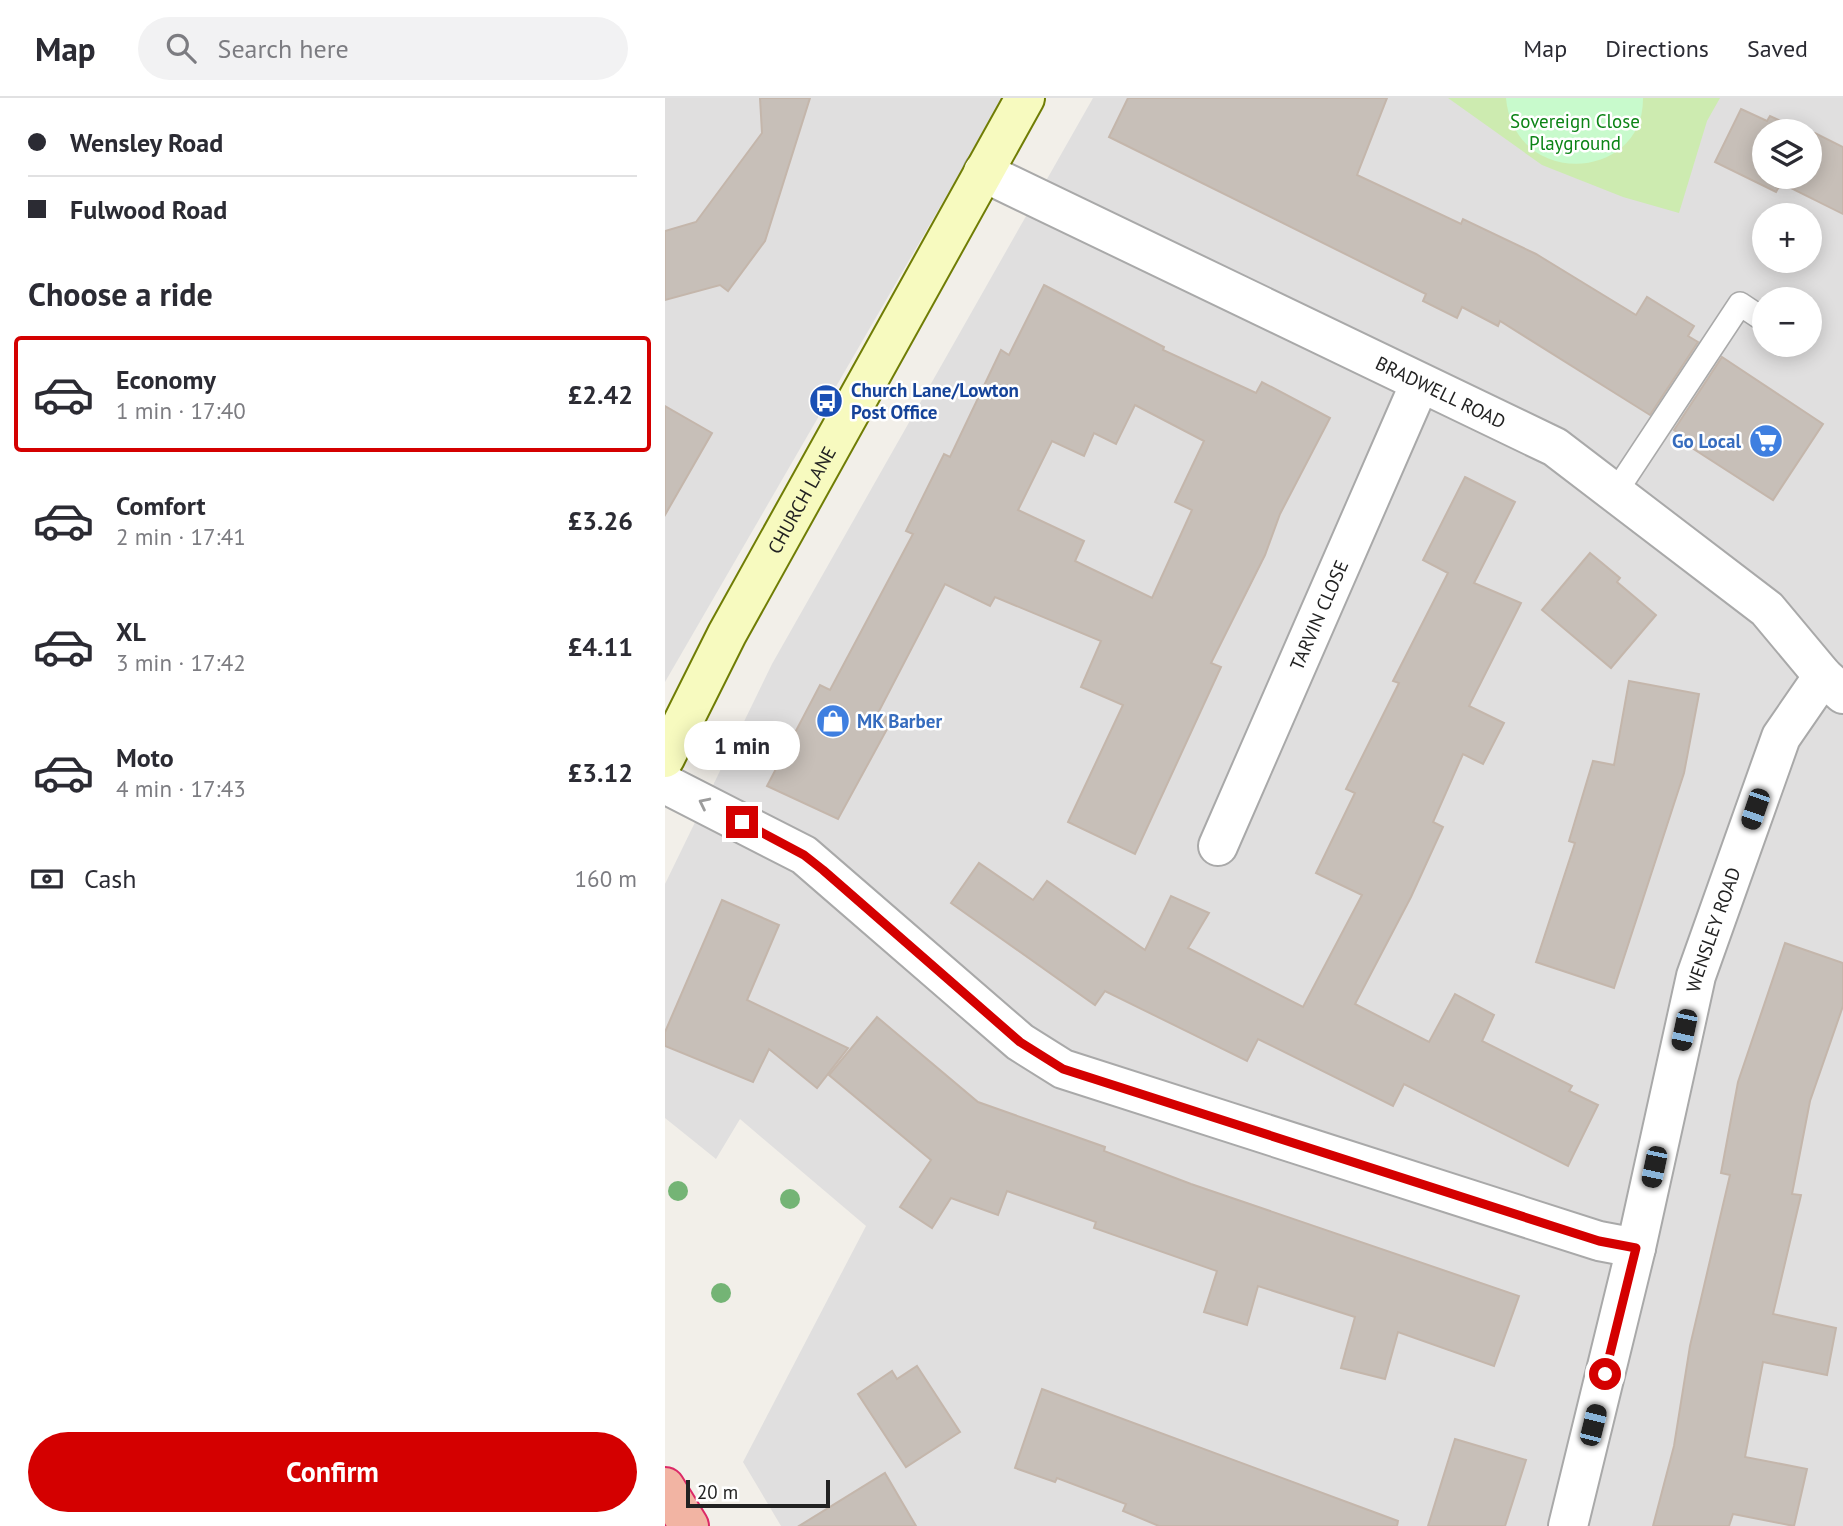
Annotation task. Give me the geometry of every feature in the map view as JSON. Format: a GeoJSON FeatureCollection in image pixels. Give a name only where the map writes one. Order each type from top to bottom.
{"type":"FeatureCollection","features":[{"type":"Feature","properties":{"kind":"highway"},"geometry":{"type":"LineString","coordinates":[[665,1487],[689,1526]]}},
{"type":"Feature","properties":{"kind":"main road","name":"CHURCH LANE"},"geometry":{"type":"LineString","coordinates":[[665,758],[674,719],[727,634],[1025,98]]}},
{"type":"Feature","properties":{"kind":"street","name":"BRADWELL ROAD"},"geometry":{"type":"LineString","coordinates":[[983,173],[1555,447],[1767,609],[1833,685]]}},
{"type":"Feature","properties":{"kind":"street","name":"TARVIN CLOSE"},"geometry":{"type":"LineString","coordinates":[[1218,846],[1420,383]]}},
{"type":"Feature","properties":{"kind":"street","name":"WENSLEY ROAD"},"geometry":{"type":"LineString","coordinates":[[1568,1526],[1636,1248],[1696,976],[1781,737],[1833,685]]}},
{"type":"Feature","properties":{"kind":"street"},"geometry":{"type":"LineString","coordinates":[[665,784],[742,822],[814,863],[1020,1042],[1063,1069],[1599,1241],[1636,1248]]}},
{"type":"Feature","properties":{"kind":"lane"},"geometry":{"type":"LineString","coordinates":[[1615,493],[1740,304],[1752,312]]}},
{"type":"Feature","properties":{"kind":"shaded area"},"geometry":{"type":"Polygon","coordinates":[[[665,98],[1003,98],[665,682],[665,98]]]}},
{"type":"Feature","properties":{"kind":"shaded area"},"geometry":{"type":"Polygon","coordinates":[[[1093,98],[1843,98],[1843,1526],[781,1526],[743,1462],[866,1226],[740,1119],[716,1159],[665,1118],[665,884],[772,664],[1093,98]]]}},
{"type":"Feature","properties":{"kind":"green space"},"geometry":{"type":"Polygon","coordinates":[[[1448,98],[1720,98],[1707,121],[1679,213],[1623,197],[1542,165],[1448,98]]]}},
{"type":"Feature","properties":{"kind":"green space","name":"Sovereign Close Playground"},"geometry":{"type":"Polygon","coordinates":[[[1506,98],[1643,98],[1638,126],[1623,146],[1602,159],[1578,164],[1553,160],[1531,148],[1514,128],[1506,98]]]}},
{"type":"Feature","properties":{"kind":"building"},"geometry":{"type":"Polygon","coordinates":[[[760,98],[810,98],[765,241],[728,291],[720,285],[665,300],[665,231],[696,222],[762,133],[760,98]]]}},
{"type":"Feature","properties":{"kind":"building"},"geometry":{"type":"Polygon","coordinates":[[[1128,98],[1387,98],[1357,175],[1461,224],[1463,219],[1536,254],[1636,315],[1647,297],[1694,326],[1688,336],[1698,342],[1650,415],[1500,321],[1498,326],[1462,307],[1457,318],[1423,301],[1426,294],[1109,137],[1128,98]]]}},
{"type":"Feature","properties":{"kind":"building"},"geometry":{"type":"Polygon","coordinates":[[[1741,109],[1763,119],[1752,119],[1752,180],[1715,162],[1741,109]]]}},
{"type":"Feature","properties":{"kind":"building"},"geometry":{"type":"Polygon","coordinates":[[[1822,136],[1843,147],[1843,214],[1793,189],[1822,189],[1822,136]]]}},
{"type":"Feature","properties":{"kind":"building"},"geometry":{"type":"Polygon","coordinates":[[[1044,285],[1164,347],[1163,350],[1256,393],[1262,382],[1330,418],[1280,514],[1265,555],[1211,663],[1221,667],[1135,854],[1068,822],[1123,705],[1081,687],[1101,641],[995,597],[990,606],[945,584],[878,713],[892,720],[838,819],[767,786],[820,685],[830,690],[913,534],[906,531],[944,454],[950,457],[1001,350],[1009,355],[1044,285]],[[1135,405],[1116,444],[1094,433],[1084,456],[1052,441],[1018,510],[1084,541],[1075,561],[1152,598],[1192,510],[1175,502],[1204,441],[1135,405]]]}},
{"type":"Feature","properties":{"kind":"building","name":"Go Local"},"geometry":{"type":"Polygon","coordinates":[[[1722,357],[1823,424],[1773,500],[1675,437],[1678,433],[1674,430],[1722,357]]]}},
{"type":"Feature","properties":{"kind":"building"},"geometry":{"type":"Polygon","coordinates":[[[665,406],[712,433],[665,515],[665,406]]]}},
{"type":"Feature","properties":{"kind":"building"},"geometry":{"type":"Polygon","coordinates":[[[1465,477],[1515,502],[1474,583],[1521,603],[1469,706],[1504,723],[1483,764],[1463,754],[1433,822],[1443,827],[1411,897],[1355,1004],[1429,1042],[1455,994],[1494,1015],[1482,1041],[1572,1086],[1569,1091],[1598,1105],[1568,1166],[1404,1084],[1393,1106],[1258,1039],[1247,1061],[1105,991],[1095,1005],[951,903],[979,863],[1033,900],[1047,881],[1145,950],[1171,896],[1209,913],[1188,948],[1303,1007],[1362,895],[1316,873],[1355,793],[1346,789],[1399,683],[1393,681],[1448,573],[1423,560],[1465,477]]]}},
{"type":"Feature","properties":{"kind":"building"},"geometry":{"type":"Polygon","coordinates":[[[1590,553],[1620,578],[1617,582],[1656,615],[1611,668],[1542,610],[1590,553]]]}},
{"type":"Feature","properties":{"kind":"building"},"geometry":{"type":"Polygon","coordinates":[[[1629,681],[1699,694],[1684,773],[1614,988],[1536,962],[1575,843],[1569,841],[1593,761],[1614,765],[1629,681]]]}},
{"type":"Feature","properties":{"kind":"building"},"geometry":{"type":"Polygon","coordinates":[[[722,900],[779,925],[747,1000],[848,1048],[817,1088],[769,1049],[753,1082],[665,1046],[665,1032],[722,900]]]}},
{"type":"Feature","properties":{"kind":"building"},"geometry":{"type":"Polygon","coordinates":[[[1785,943],[1843,963],[1843,1006],[1810,1101],[1792,1194],[1801,1195],[1773,1314],[1836,1328],[1827,1375],[1763,1362],[1745,1457],[1807,1469],[1794,1526],[1733,1514],[1729,1526],[1653,1526],[1674,1446],[1690,1346],[1730,1175],[1721,1173],[1738,1082],[1785,943]]]}},
{"type":"Feature","properties":{"kind":"building"},"geometry":{"type":"Polygon","coordinates":[[[877,1017],[978,1102],[1105,1147],[1104,1151],[1191,1184],[1519,1296],[1494,1366],[1398,1332],[1385,1379],[1341,1368],[1355,1317],[1258,1286],[1247,1325],[1204,1312],[1217,1271],[1094,1228],[1096,1222],[1007,1191],[998,1215],[951,1198],[932,1228],[900,1207],[931,1160],[829,1075],[877,1017]]]}},
{"type":"Feature","properties":{"kind":"building"},"geometry":{"type":"Polygon","coordinates":[[[917,1366],[960,1432],[906,1467],[858,1394],[892,1371],[897,1379],[917,1366]]]}},
{"type":"Feature","properties":{"kind":"building"},"geometry":{"type":"Polygon","coordinates":[[[1042,1389],[1398,1521],[1397,1526],[1159,1526],[1123,1511],[1126,1504],[1057,1478],[1055,1482],[1015,1468],[1042,1389]]]}},
{"type":"Feature","properties":{"kind":"building"},"geometry":{"type":"Polygon","coordinates":[[[1455,1439],[1526,1460],[1505,1526],[1428,1526],[1455,1439]]]}},
{"type":"Feature","properties":{"kind":"building"},"geometry":{"type":"Polygon","coordinates":[[[885,1473],[916,1526],[799,1526],[885,1473]]]}},
{"type":"Feature","properties":{"kind":"place","name":"Church Lane/Lowton Post Office"},"geometry":{"type":"Point","coordinates":[826,401]}},
{"type":"Feature","properties":{"kind":"place","name":"Go Local"},"geometry":{"type":"Point","coordinates":[1766,441]}},
{"type":"Feature","properties":{"kind":"place","name":"MK Barber"},"geometry":{"type":"Point","coordinates":[833,721]}},
{"type":"Feature","properties":{"kind":"route"},"geometry":{"type":"LineString","coordinates":[[742,822],[804,855],[1020,1042],[1063,1069],[1599,1241],[1636,1248],[1605,1374]]}}]}
